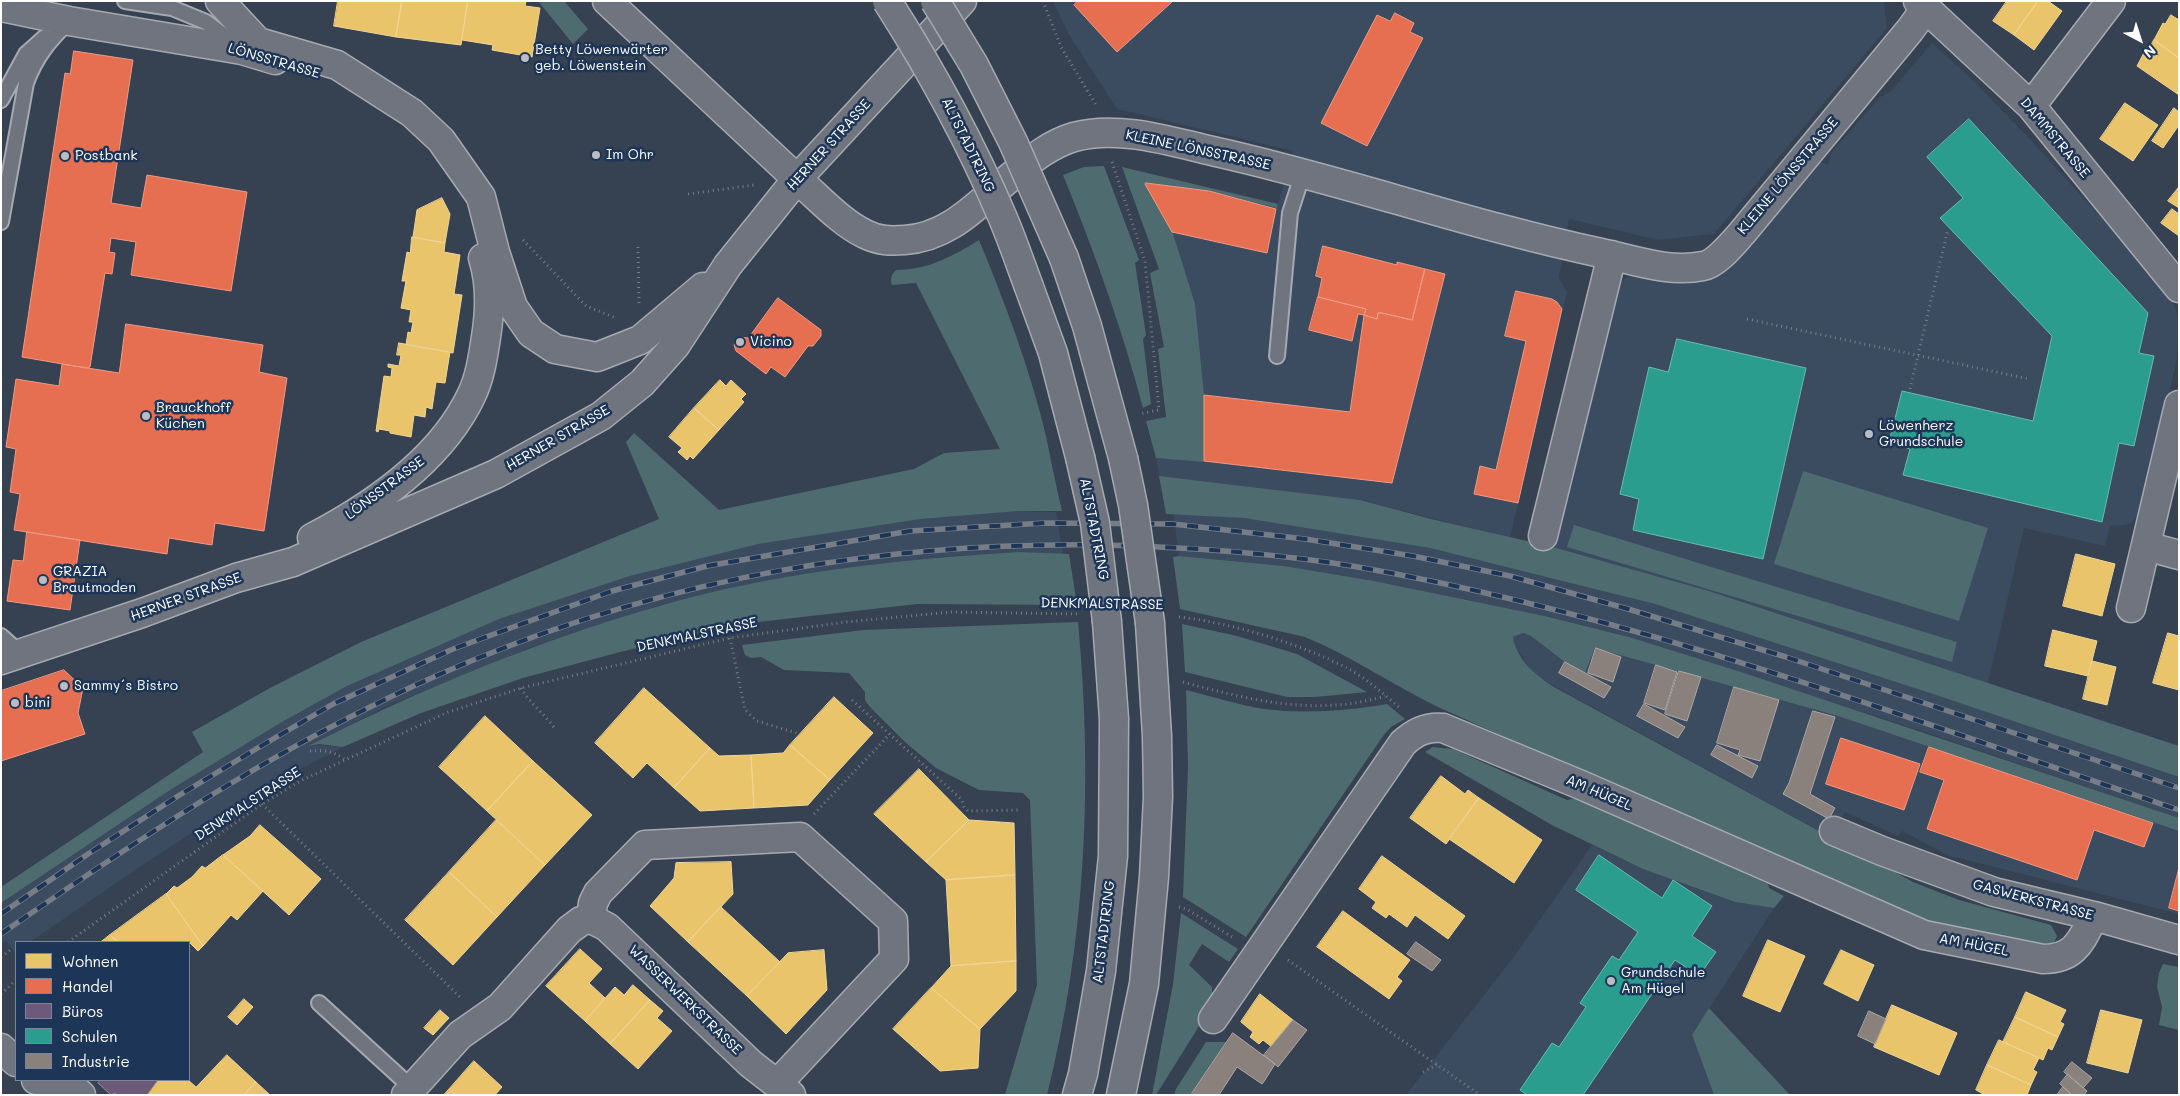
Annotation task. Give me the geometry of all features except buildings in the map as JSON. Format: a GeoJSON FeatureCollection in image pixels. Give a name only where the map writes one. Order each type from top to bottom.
{"type":"FeatureCollection","features":[{"type":"Feature","properties":{"kind":"street","name":"LÖNSSTRASSE"},"geometry":{"type":"LineString","coordinates":[[220,1],[258,42],[337,65],[412,113],[441,140],[481,197],[495,252],[513,307],[531,333],[555,349],[597,357],[640,334],[728,265]]}},
{"type":"Feature","properties":{"kind":"street","name":"KLEINE LÖNSSTRASSE"},"geometry":{"type":"LineString","coordinates":[[607,1],[797,179],[849,224],[865,234],[886,241],[922,239],[944,230],[968,214],[996,189],[1049,148],[1075,137],[1128,133],[1254,160],[1553,243],[1670,268],[1706,266],[1724,252],[1910,30],[1922,5]]}},
{"type":"Feature","properties":{"kind":"street","name":"ALTSTADTRING"},"geometry":{"type":"LineString","coordinates":[[887,1],[934,78],[971,149],[1002,217],[1053,353],[1095,523],[1107,622],[1114,719],[1113,856],[1100,971],[1083,1074],[1077,1095]]}},
{"type":"Feature","properties":{"kind":"street"},"geometry":{"type":"LineString","coordinates":[[935,1],[974,65],[1014,142],[1064,258],[1087,326],[1124,458],[1133,505],[1162,620],[1157,736],[1158,797],[1154,877],[1144,984],[1121,1095]]}},
{"type":"Feature","properties":{"kind":"street","name":"HERNER STRASSE"},"geometry":{"type":"LineString","coordinates":[[11,657],[142,613],[236,578],[292,562],[496,474],[601,416],[642,383],[675,346],[728,265],[797,179],[962,1]]}},
{"type":"Feature","properties":{"kind":"street"},"geometry":{"type":"LineString","coordinates":[[2031,106],[2111,1]]}},
{"type":"Feature","properties":{"kind":"street","name":"DAMMSTRASSE"},"geometry":{"type":"LineString","coordinates":[[1922,5],[2031,106],[2179,288]]}},
{"type":"Feature","properties":{"kind":"street","name":"LÖNSSTRASSE"},"geometry":{"type":"LineString","coordinates":[[1,7],[69,21],[242,50],[330,77],[396,117],[436,154],[495,252]]}},
{"type":"Feature","properties":{"kind":"street","name":"LÖNSSTRASSE"},"geometry":{"type":"LineString","coordinates":[[236,578],[321,533],[357,510],[425,460],[452,428],[472,395],[479,372],[489,311],[488,271],[466,204],[462,170]]}},
{"type":"Feature","properties":{"kind":"street"},"geometry":{"type":"LineString","coordinates":[[1543,536],[1612,255]]}},
{"type":"Feature","properties":{"kind":"street"},"geometry":{"type":"LineString","coordinates":[[2131,608],[2179,405]]}},
{"type":"Feature","properties":{"kind":"street"},"geometry":{"type":"LineString","coordinates":[[2146,546],[2179,555]]}},
{"type":"Feature","properties":{"kind":"street","name":"AM HÜGEL"},"geometry":{"type":"LineString","coordinates":[[1213,1019],[1403,743],[1417,732],[1434,727],[1443,728],[1581,786],[1924,935],[2043,959],[2058,959],[2072,952],[2083,937],[2094,916]]}},
{"type":"Feature","properties":{"kind":"street","name":"GASWERKSTRASSE"},"geometry":{"type":"LineString","coordinates":[[1834,831],[1882,851],[1994,892],[2094,916],[2179,940]]}},
{"type":"Feature","properties":{"kind":"street"},"geometry":{"type":"LineString","coordinates":[[409,1091],[460,1034],[500,1008],[569,930],[581,922],[591,919],[593,903],[598,893],[645,845],[800,837]]}},
{"type":"Feature","properties":{"kind":"street","name":"WASSERWERKSTRASSE"},"geometry":{"type":"LineString","coordinates":[[591,919],[607,927],[752,1064],[785,1089],[894,958],[893,921],[800,837]]}},
{"type":"Feature","properties":{"kind":"street"},"geometry":{"type":"LineString","coordinates":[[1,1048],[15,1061]]}},
{"type":"Feature","properties":{"kind":"street"},"geometry":{"type":"LineString","coordinates":[[43,1081],[70,1085],[81,1095]]}},
{"type":"Feature","properties":{"kind":"lane"},"geometry":{"type":"LineString","coordinates":[[124,1],[172,8],[206,22],[242,50]]}},
{"type":"Feature","properties":{"kind":"lane"},"geometry":{"type":"LineString","coordinates":[[1,100],[26,54],[44,37],[69,21]]}},
{"type":"Feature","properties":{"kind":"lane"},"geometry":{"type":"LineString","coordinates":[[1,222],[26,83],[33,64],[47,43],[69,21]]}},
{"type":"Feature","properties":{"kind":"lane"},"geometry":{"type":"LineString","coordinates":[[1277,356],[1290,213],[1303,173]]}},
{"type":"Feature","properties":{"kind":"lane"},"geometry":{"type":"LineString","coordinates":[[1,636],[11,657]]}},
{"type":"Feature","properties":{"kind":"lane"},"geometry":{"type":"LineString","coordinates":[[319,1003],[409,1091]]}},
{"type":"Feature","properties":{"kind":"path"},"geometry":{"type":"LineString","coordinates":[[1043,1],[1061,47],[1099,111]]}},
{"type":"Feature","properties":{"kind":"path"},"geometry":{"type":"LineString","coordinates":[[1116,176],[1145,261],[1159,410]]}},
{"type":"Feature","properties":{"kind":"path"},"geometry":{"type":"LineString","coordinates":[[688,194],[797,179]]}},
{"type":"Feature","properties":{"kind":"path"},"geometry":{"type":"LineString","coordinates":[[1910,388],[1948,230]]}},
{"type":"Feature","properties":{"kind":"path"},"geometry":{"type":"LineString","coordinates":[[520,238],[586,306],[640,334],[638,247]]}},
{"type":"Feature","properties":{"kind":"path"},"geometry":{"type":"LineString","coordinates":[[1747,319],[2029,380]]}},
{"type":"Feature","properties":{"kind":"path","name":"DENKMALSTRASSE"},"geometry":{"type":"LineString","coordinates":[[69,941],[262,804],[302,780],[446,713],[521,688],[730,638],[846,622],[951,612],[1078,614]]}},
{"type":"Feature","properties":{"kind":"path","name":"DENKMALSTRASSE"},"geometry":{"type":"LineString","coordinates":[[1162,620],[1246,631],[1307,650],[1351,670],[1386,696],[1369,701],[1306,706],[1276,704],[1238,697],[1180,681]]}},
{"type":"Feature","properties":{"kind":"path"},"geometry":{"type":"LineString","coordinates":[[730,638],[745,710],[757,721],[800,734]]}},
{"type":"Feature","properties":{"kind":"path"},"geometry":{"type":"LineString","coordinates":[[521,688],[528,700],[556,729]]}},
{"type":"Feature","properties":{"kind":"path"},"geometry":{"type":"LineString","coordinates":[[852,700],[961,799],[968,811],[1018,810]]}},
{"type":"Feature","properties":{"kind":"path"},"geometry":{"type":"LineString","coordinates":[[800,837],[804,824],[889,735]]}},
{"type":"Feature","properties":{"kind":"path"},"geometry":{"type":"LineString","coordinates":[[310,751],[322,750],[335,753],[344,759]]}},
{"type":"Feature","properties":{"kind":"path"},"geometry":{"type":"LineString","coordinates":[[262,804],[482,1018]]}},
{"type":"Feature","properties":{"kind":"path"},"geometry":{"type":"LineString","coordinates":[[1174,905],[1188,910],[1261,949],[1438,1065],[1480,1095]]}},
{"type":"Feature","properties":{"kind":"path"},"geometry":{"type":"LineString","coordinates":[[1,957],[12,949]]}},
{"type":"Feature","properties":{"kind":"path"},"geometry":{"type":"LineString","coordinates":[[1,994],[15,981]]}},
{"type":"Feature","properties":{"kind":"path"},"geometry":{"type":"LineString","coordinates":[[1423,1072],[1438,1065]]}},
{"type":"Feature","properties":{"kind":"shaded area"},"geometry":{"type":"Polygon","coordinates":[[[1053,1],[1884,1],[1887,28],[1714,234],[1658,240],[1569,219],[1559,278],[1567,292],[1510,538],[1360,500],[1159,476],[1156,458],[1204,462],[1204,395],[1171,227],[1145,184],[1209,191],[1277,208],[1293,151],[1117,109],[1068,33],[1053,1]]]}},
{"type":"Feature","properties":{"kind":"shaded area","name":"Löwenherz Grundschule"},"geometry":{"type":"Polygon","coordinates":[[[1932,43],[1973,80],[2029,138],[2136,256],[2167,292],[2175,306],[2179,322],[2177,360],[2139,515],[2131,523],[2110,526],[2105,546],[2024,528],[1988,683],[1709,591],[1553,547],[1611,291],[1626,278],[1635,274],[1688,280],[1816,160],[1828,165],[1831,153],[1880,97],[1890,92],[1932,43]]]}},
{"type":"Feature","properties":{"kind":"shaded area"},"geometry":{"type":"Polygon","coordinates":[[[1019,511],[1056,512],[1063,555],[1018,552],[952,556],[878,564],[732,588],[660,605],[529,648],[385,707],[310,745],[343,747],[273,783],[226,811],[31,941],[15,941],[15,953],[6,941],[1,944],[1,903],[170,790],[282,722],[347,686],[499,619],[630,576],[758,544],[921,519],[1019,511]]]}},
{"type":"Feature","properties":{"kind":"shaded area"},"geometry":{"type":"Polygon","coordinates":[[[1173,513],[1244,518],[1430,548],[1655,604],[1936,695],[2179,777],[2179,818],[1900,724],[1629,637],[1545,616],[1374,581],[1284,566],[1179,556],[1173,513]]]}},
{"type":"Feature","properties":{"kind":"shaded area"},"geometry":{"type":"Polygon","coordinates":[[[1523,633],[1531,636],[1585,673],[1595,647],[1838,716],[2179,831],[2179,914],[1947,855],[1902,831],[1898,836],[1845,812],[1831,837],[1543,680],[1532,672],[1515,646],[1513,637],[1523,633]]]}},
{"type":"Feature","properties":{"kind":"shaded area","name":"Grundschule Am Hügel"},"geometry":{"type":"Polygon","coordinates":[[[1592,845],[1643,869],[1735,902],[1774,908],[1692,1035],[1714,1095],[1406,1095],[1516,954],[1592,845]]]}},
{"type":"Feature","properties":{"kind":"green space"},"geometry":{"type":"Polygon","coordinates":[[[538,1],[564,1],[588,29],[573,44],[538,1]]]}},
{"type":"Feature","properties":{"kind":"green space"},"geometry":{"type":"Polygon","coordinates":[[[1104,166],[1139,260],[1135,263],[1146,335],[1143,339],[1151,404],[1143,408],[1107,290],[1063,175],[1084,167],[1104,166]]]}},
{"type":"Feature","properties":{"kind":"green space"},"geometry":{"type":"Polygon","coordinates":[[[1122,167],[1278,204],[1277,208],[1209,191],[1145,184],[1171,227],[1195,304],[1204,395],[1204,462],[1156,458],[1146,421],[1166,417],[1158,349],[1164,347],[1150,273],[1159,269],[1122,167]]]}},
{"type":"Feature","properties":{"kind":"green space"},"geometry":{"type":"Polygon","coordinates":[[[979,240],[1025,361],[1040,411],[1062,511],[1019,511],[921,519],[758,544],[630,576],[499,619],[347,686],[282,722],[170,790],[1,903],[1,887],[203,752],[192,732],[270,688],[361,642],[659,519],[626,442],[634,433],[719,510],[914,469],[944,453],[1000,449],[916,283],[892,285],[891,281],[892,275],[896,270],[929,265],[950,257],[979,240]]]}},
{"type":"Feature","properties":{"kind":"green space"},"geometry":{"type":"Polygon","coordinates":[[[1803,471],[1988,528],[1959,621],[1774,564],[1803,471]]]}},
{"type":"Feature","properties":{"kind":"green space"},"geometry":{"type":"Polygon","coordinates":[[[1159,476],[1360,500],[1431,519],[1553,547],[1709,591],[2179,746],[2179,777],[1936,695],[1655,604],[1430,548],[1244,518],[1166,514],[1159,476]]]}},
{"type":"Feature","properties":{"kind":"green space"},"geometry":{"type":"Polygon","coordinates":[[[1574,525],[1957,642],[1952,662],[1567,547],[1574,525]]]}},
{"type":"Feature","properties":{"kind":"green space"},"geometry":{"type":"Polygon","coordinates":[[[1018,552],[1069,554],[1077,605],[917,604],[740,624],[620,652],[523,678],[421,713],[343,747],[319,744],[308,746],[393,705],[524,651],[614,620],[702,594],[791,576],[882,563],[1018,552]]]}},
{"type":"Feature","properties":{"kind":"green space"},"geometry":{"type":"Polygon","coordinates":[[[1173,557],[1284,566],[1374,581],[1545,616],[1629,637],[1741,672],[2179,818],[2179,831],[1838,716],[1595,648],[1585,673],[1565,662],[1531,636],[1523,633],[1513,637],[1518,653],[1523,660],[1540,677],[1554,687],[1913,882],[1959,900],[2051,925],[2057,936],[2052,947],[1923,925],[1438,707],[1339,653],[1305,637],[1180,609],[1173,557]]]}},
{"type":"Feature","properties":{"kind":"green space"},"geometry":{"type":"Polygon","coordinates":[[[1078,622],[1083,682],[1085,800],[1083,860],[1070,978],[1047,1095],[1005,1095],[1037,985],[1030,800],[1023,793],[979,790],[936,768],[905,742],[869,706],[865,700],[865,692],[849,673],[784,670],[761,657],[751,658],[745,655],[742,645],[863,630],[1078,622]]]}},
{"type":"Feature","properties":{"kind":"green space"},"geometry":{"type":"Polygon","coordinates":[[[1182,624],[1237,636],[1297,654],[1367,692],[1315,697],[1287,697],[1185,672],[1182,624]]]}},
{"type":"Feature","properties":{"kind":"green space"},"geometry":{"type":"Polygon","coordinates":[[[1186,690],[1244,705],[1280,711],[1326,711],[1387,704],[1405,719],[1391,727],[1383,736],[1246,937],[1183,897],[1188,767],[1186,690]]]}},
{"type":"Feature","properties":{"kind":"green space"},"geometry":{"type":"Polygon","coordinates":[[[1433,747],[1453,749],[1567,800],[1577,798],[1768,884],[1769,888],[1784,896],[1774,908],[1735,902],[1643,869],[1552,825],[1425,752],[1433,747]]]}},
{"type":"Feature","properties":{"kind":"green space"},"geometry":{"type":"Polygon","coordinates":[[[1181,913],[1238,949],[1229,962],[1202,944],[1189,965],[1212,987],[1212,1001],[1206,1015],[1156,1095],[1152,1095],[1173,984],[1181,913]]]}},
{"type":"Feature","properties":{"kind":"green space"},"geometry":{"type":"Polygon","coordinates":[[[2163,964],[2179,967],[2179,1030],[2159,1025],[2162,1007],[2157,987],[2159,973],[2163,964]]]}},
{"type":"Feature","properties":{"kind":"green space"},"geometry":{"type":"Polygon","coordinates":[[[1709,1008],[1790,1095],[1714,1095],[1692,1035],[1709,1008]]]}},
{"type":"Feature","properties":{"kind":"green space"},"geometry":{"type":"Polygon","coordinates":[[[1206,1042],[1227,1042],[1191,1095],[1174,1095],[1176,1089],[1206,1042]]]}},
{"type":"Feature","properties":{"kind":"railway"},"geometry":{"type":"LineString","coordinates":[[1,914],[88,854],[256,749],[333,704],[453,649],[612,591],[707,566],[910,531],[1045,523],[1173,524],[1305,539],[1413,556],[1510,576],[1628,609],[1786,657],[2179,788]]}},
{"type":"Feature","properties":{"kind":"railway"},"geometry":{"type":"LineString","coordinates":[[1,934],[113,858],[228,785],[348,718],[409,688],[471,661],[548,632],[625,607],[703,587],[782,570],[861,558],[941,550],[1022,546],[1104,545],[1200,549],[1326,562],[1463,588],[1567,613],[1670,641],[1875,706],[2179,810]]}},
{"type":"Feature","properties":{"kind":"place","name":"Betty Löwenwärter geb. Löwenstein"},"geometry":{"type":"Point","coordinates":[525,58]}},
{"type":"Feature","properties":{"kind":"place","name":"Im Ohr"},"geometry":{"type":"Point","coordinates":[596,155]}},
{"type":"Feature","properties":{"kind":"place","name":"Postbank"},"geometry":{"type":"Point","coordinates":[65,156]}},
{"type":"Feature","properties":{"kind":"place","name":"Vicino"},"geometry":{"type":"Point","coordinates":[740,342]}},
{"type":"Feature","properties":{"kind":"place","name":"Brauckhoff Küchen"},"geometry":{"type":"Point","coordinates":[146,416]}},
{"type":"Feature","properties":{"kind":"place","name":"Löwenherz Grundschule"},"geometry":{"type":"Point","coordinates":[1869,434]}},
{"type":"Feature","properties":{"kind":"place","name":"GRAZIA Brautmoden"},"geometry":{"type":"Point","coordinates":[43,580]}},
{"type":"Feature","properties":{"kind":"place","name":"Sammy´s Bistro"},"geometry":{"type":"Point","coordinates":[64,686]}},
{"type":"Feature","properties":{"kind":"place","name":"bini"},"geometry":{"type":"Point","coordinates":[15,703]}},
{"type":"Feature","properties":{"kind":"place","name":"Grundschule Am Hügel"},"geometry":{"type":"Point","coordinates":[1611,981]}}]}
